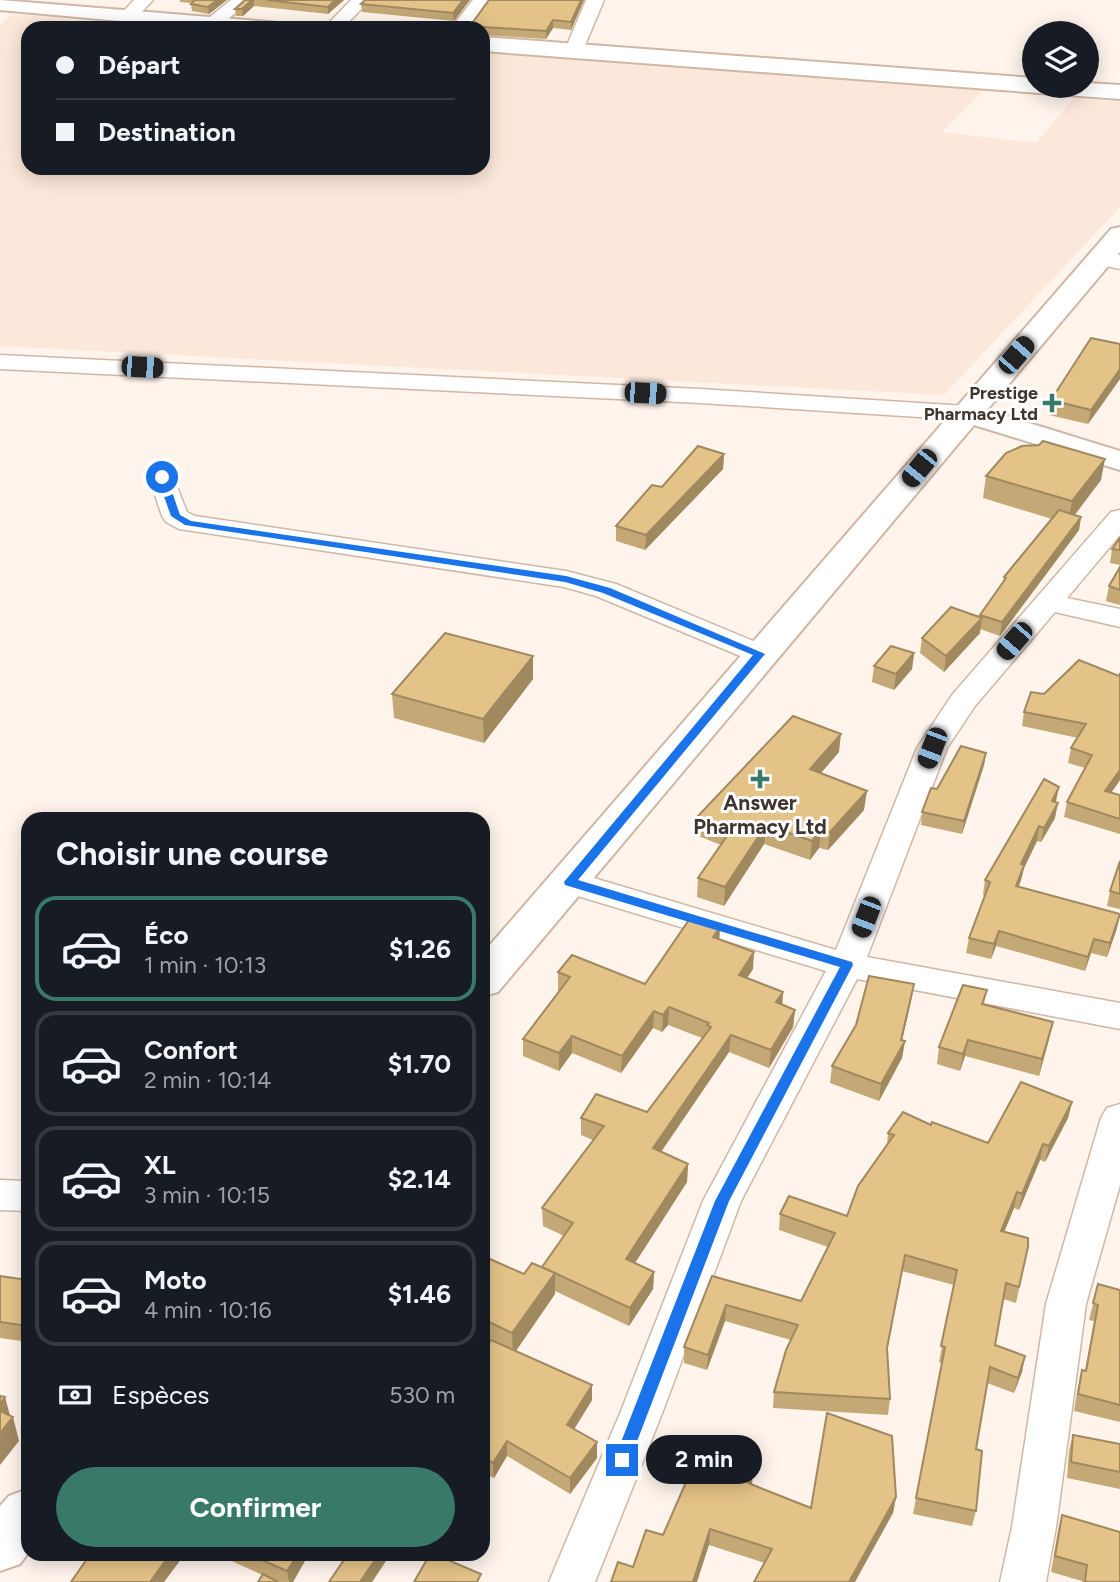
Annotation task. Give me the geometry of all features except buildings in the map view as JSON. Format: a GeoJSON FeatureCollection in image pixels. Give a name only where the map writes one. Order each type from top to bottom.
{"type":"FeatureCollection","features":[{"type":"Feature","properties":{"kind":"street"},"geometry":{"type":"LineString","coordinates":[[216,21],[241,0]]}},
{"type":"Feature","properties":{"kind":"street"},"geometry":{"type":"LineString","coordinates":[[340,21],[360,0]]}},
{"type":"Feature","properties":{"kind":"street"},"geometry":{"type":"LineString","coordinates":[[466,21],[482,0]]}},
{"type":"Feature","properties":{"kind":"street"},"geometry":{"type":"LineString","coordinates":[[574,50],[596,0]]}},
{"type":"Feature","properties":{"kind":"street"},"geometry":{"type":"LineString","coordinates":[[0,4],[136,8],[198,21]]}},
{"type":"Feature","properties":{"kind":"street"},"geometry":{"type":"LineString","coordinates":[[490,44],[1022,84]]}},
{"type":"Feature","properties":{"kind":"street"},"geometry":{"type":"LineString","coordinates":[[1099,90],[1120,92]]}},
{"type":"Feature","properties":{"kind":"street"},"geometry":{"type":"LineString","coordinates":[[490,973],[966,413],[1113,251]]}},
{"type":"Feature","properties":{"kind":"street"},"geometry":{"type":"LineString","coordinates":[[0,362],[686,395],[966,413],[1120,460]]}},
{"type":"Feature","properties":{"kind":"street"},"geometry":{"type":"LineString","coordinates":[[162,477],[175,516],[188,523],[566,579],[606,590],[760,654]]}},
{"type":"Feature","properties":{"kind":"street"},"geometry":{"type":"LineString","coordinates":[[572,1582],[642,1411],[722,1201],[847,965],[932,748],[963,701],[1120,518]]}},
{"type":"Feature","properties":{"kind":"street"},"geometry":{"type":"LineString","coordinates":[[1048,602],[1120,618]]}},
{"type":"Feature","properties":{"kind":"street"},"geometry":{"type":"LineString","coordinates":[[570,882],[847,965],[1120,1016]]}},
{"type":"Feature","properties":{"kind":"street"},"geometry":{"type":"LineString","coordinates":[[1023,1582],[1034,1527],[1066,1304],[1120,1118]]}},
{"type":"Feature","properties":{"kind":"street"},"geometry":{"type":"LineString","coordinates":[[0,1195],[21,1196]]}},
{"type":"Feature","properties":{"kind":"street"},"geometry":{"type":"LineString","coordinates":[[0,1546],[21,1521]]}},
{"type":"Feature","properties":{"kind":"shaded area"},"geometry":{"type":"Polygon","coordinates":[[[12,14],[97,21],[21,21],[21,175],[490,175],[490,52],[986,88],[942,132],[1036,143],[1074,98],[1120,102],[1120,207],[944,395],[0,346],[0,25],[12,14]]]}},
{"type":"Feature","properties":{"kind":"place","name":"Prestige Pharmacy Ltd"},"geometry":{"type":"Point","coordinates":[1052,403]}},
{"type":"Feature","properties":{"kind":"place","name":"Answer Pharmacy Ltd"},"geometry":{"type":"Point","coordinates":[760,779]}},
{"type":"Feature","properties":{"kind":"route"},"geometry":{"type":"LineString","coordinates":[[162,477],[175,516],[188,523],[566,579],[606,590],[760,654],[570,882],[847,965],[722,1201],[622,1460]]}}]}
